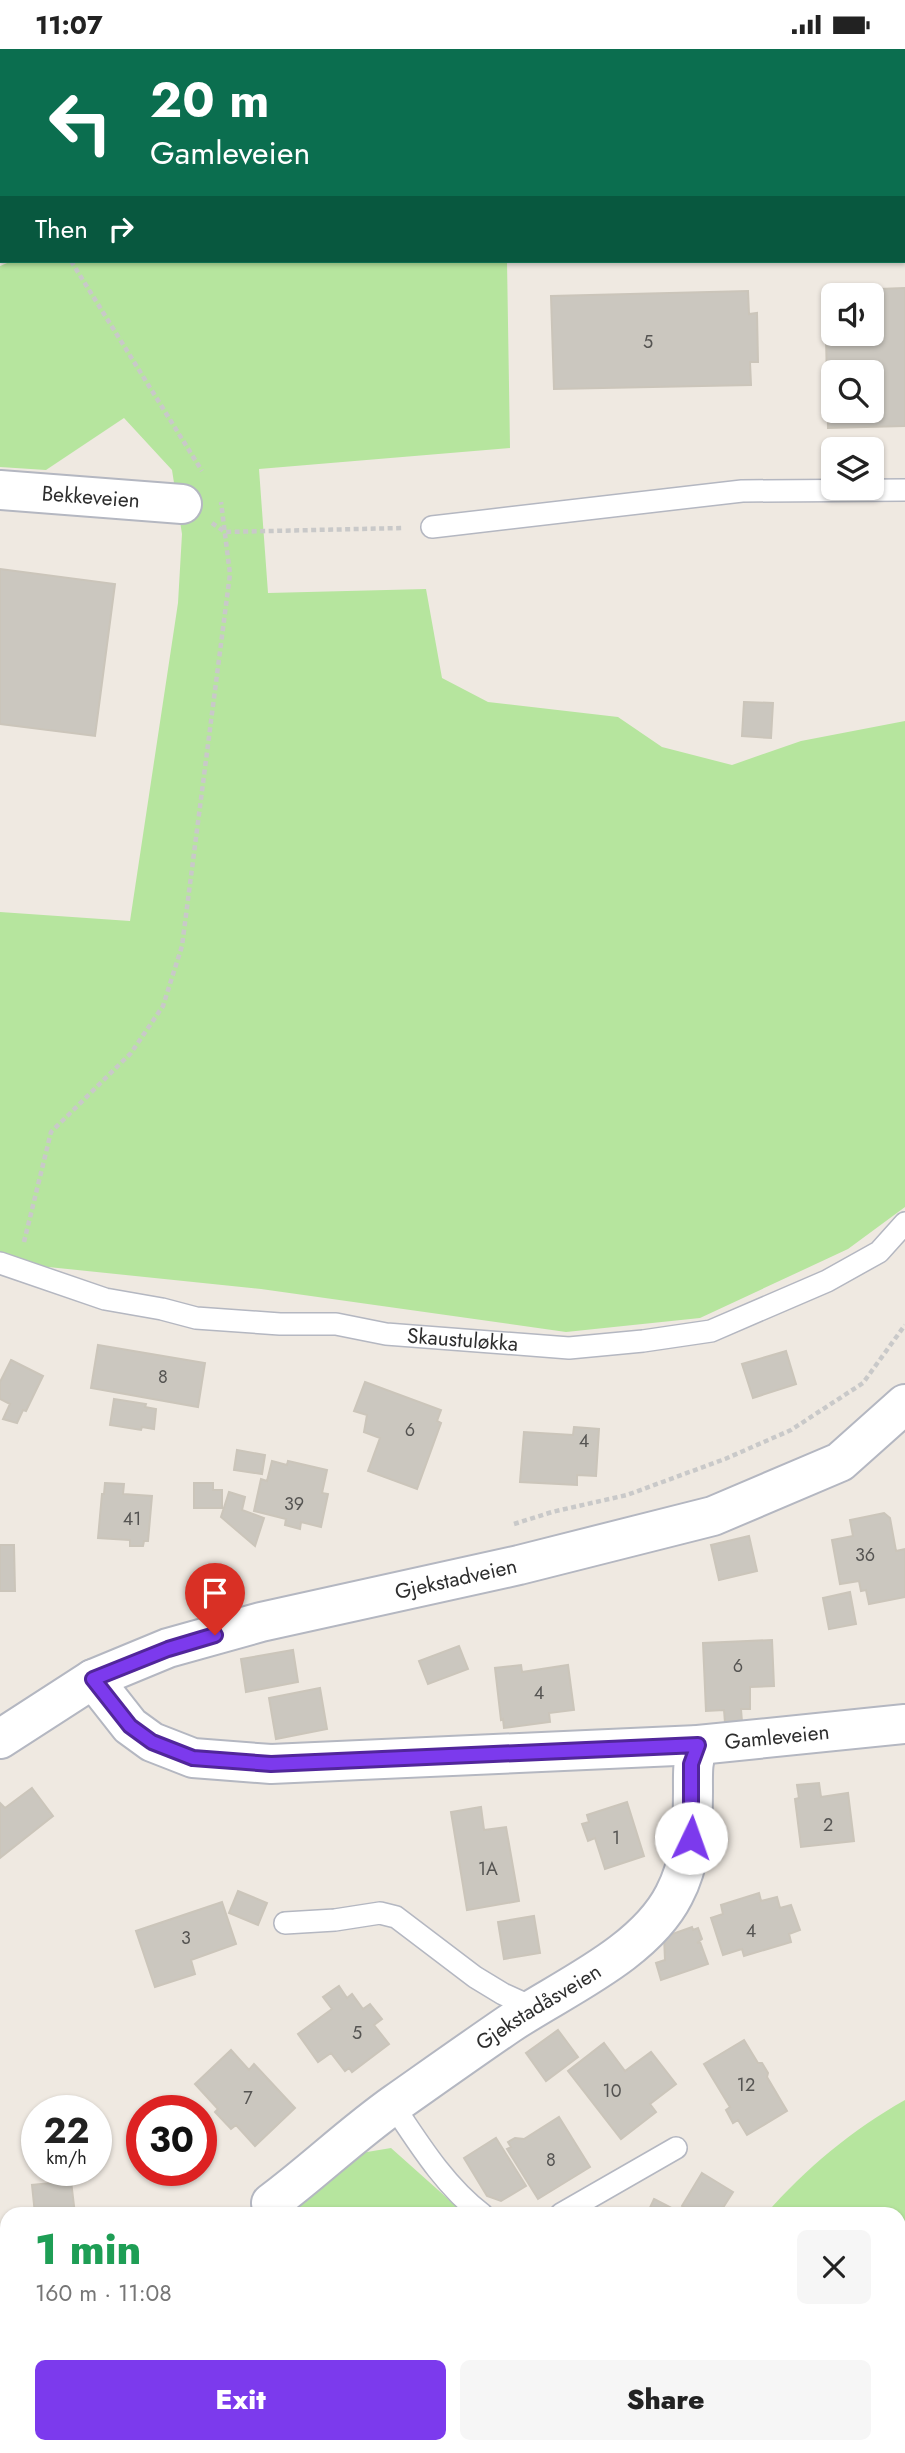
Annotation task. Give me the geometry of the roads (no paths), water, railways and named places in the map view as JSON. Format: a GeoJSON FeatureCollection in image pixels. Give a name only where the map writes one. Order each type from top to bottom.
{"type":"FeatureCollection","features":[{"type":"Feature","properties":{"kind":"street","name":"Bekkeveien"},"geometry":{"type":"LineString","coordinates":[[0,490],[202,493]]}},
{"type":"Feature","properties":{"kind":"street","name":"Gjekstadveien"},"geometry":{"type":"LineString","coordinates":[[0,1739],[93,1679],[168,1649],[261,1622],[519,1565],[713,1516],[840,1462],[905,1403]]}},
{"type":"Feature","properties":{"kind":"street","name":"Gamleveien"},"geometry":{"type":"LineString","coordinates":[[93,1679],[130,1726],[152,1742],[193,1758],[271,1764],[698,1745],[905,1724]]}},
{"type":"Feature","properties":{"kind":"street","name":"Gjekstadåsveien"},"geometry":{"type":"LineString","coordinates":[[271,2203],[393,2105],[534,2008],[611,1961],[647,1930],[673,1899],[685,1871],[691,1844],[691,1764],[698,1745]]}},
{"type":"Feature","properties":{"kind":"lane"},"geometry":{"type":"LineString","coordinates":[[432,527],[742,491],[905,489]]}},
{"type":"Feature","properties":{"kind":"lane","name":"Skaustuløkka"},"geometry":{"type":"LineString","coordinates":[[0,1263],[105,1299],[196,1318],[280,1324],[335,1324],[386,1334],[569,1348],[711,1331],[827,1281],[879,1252],[905,1223]]}},
{"type":"Feature","properties":{"kind":"lane"},"geometry":{"type":"LineString","coordinates":[[285,1923],[335,1920],[380,1913],[396,1917],[475,1977],[534,2008]]}},
{"type":"Feature","properties":{"kind":"lane"},"geometry":{"type":"LineString","coordinates":[[393,2105],[436,2167],[474,2207]]}},
{"type":"Feature","properties":{"kind":"lane"},"geometry":{"type":"LineString","coordinates":[[573,2207],[676,2148]]}}]}
